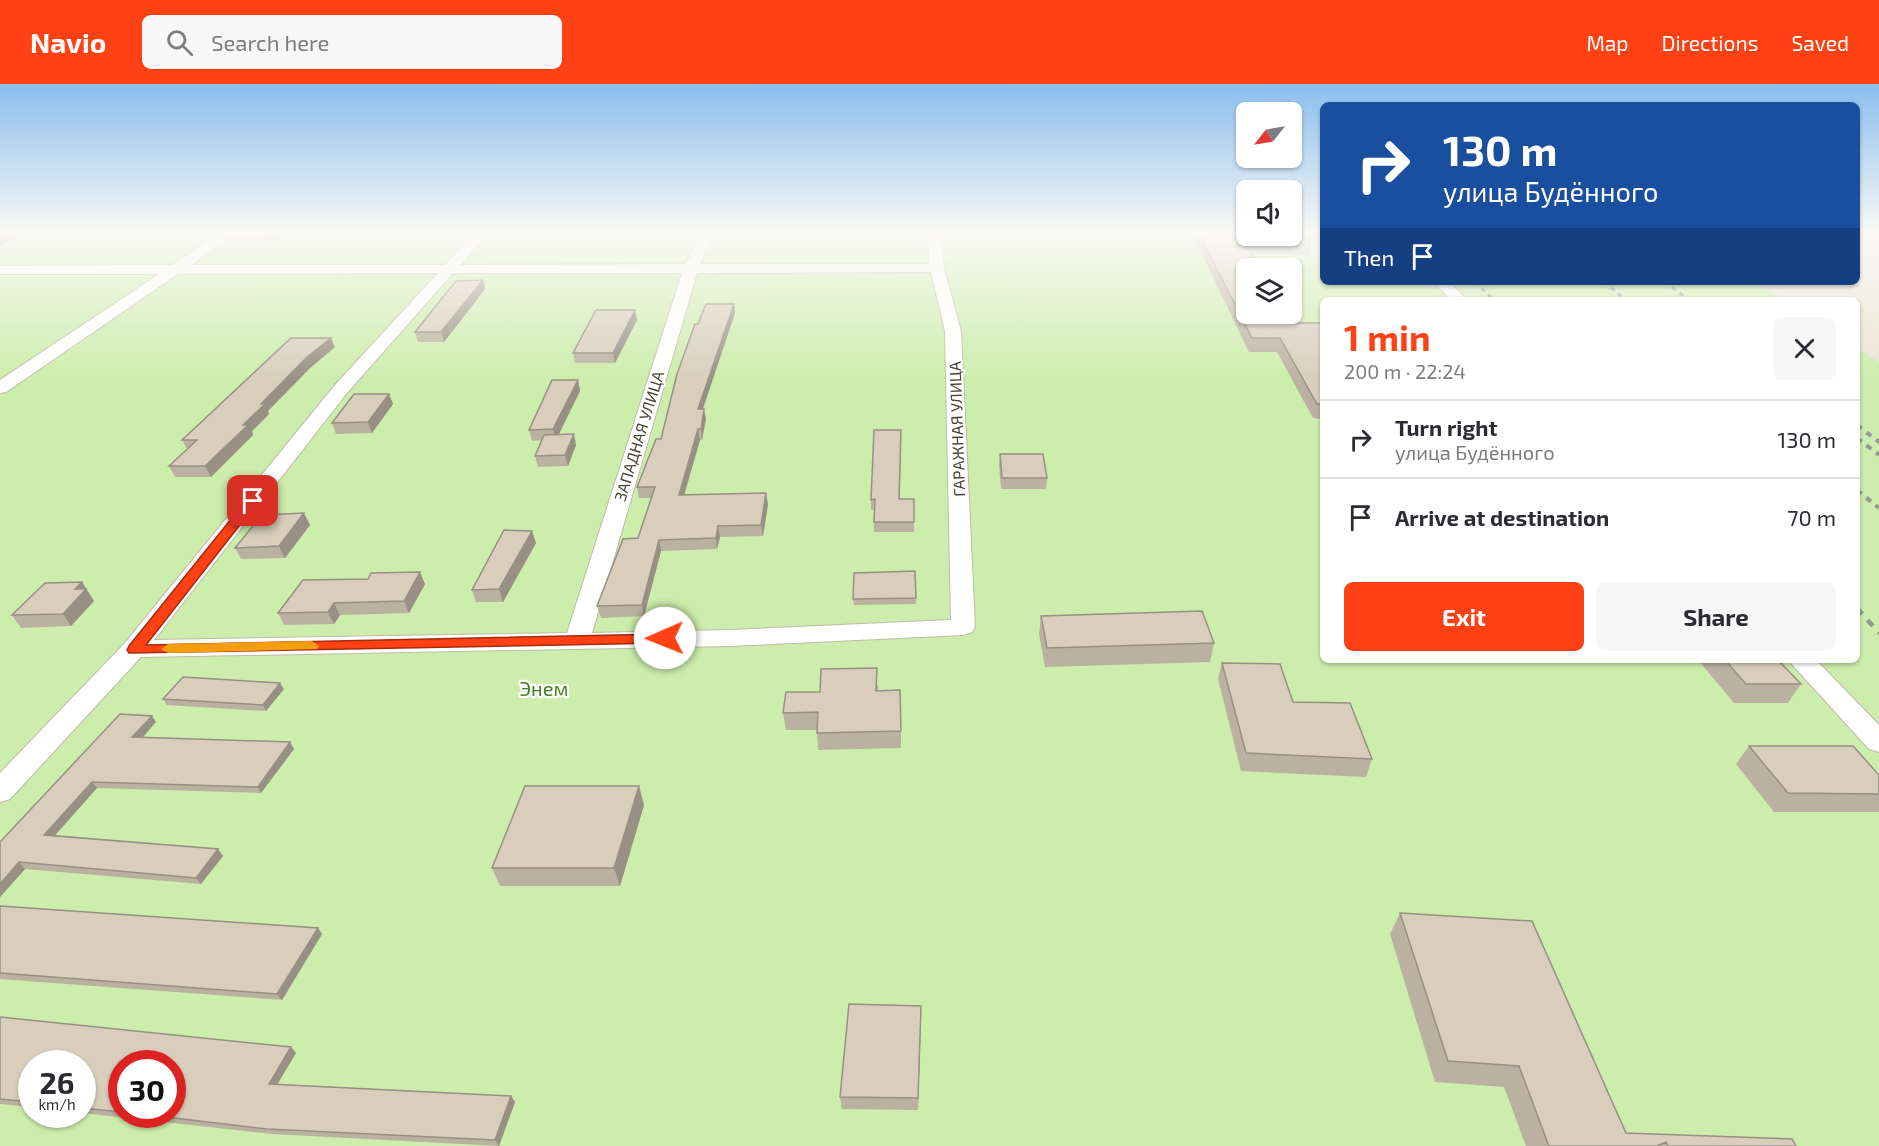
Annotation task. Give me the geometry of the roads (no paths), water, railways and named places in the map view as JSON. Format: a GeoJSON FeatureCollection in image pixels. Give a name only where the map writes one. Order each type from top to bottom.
{"type":"FeatureCollection","features":[{"type":"Feature","properties":{"kind":"street"},"geometry":{"type":"LineString","coordinates":[[0,388],[155,284]]}},
{"type":"Feature","properties":{"kind":"street"},"geometry":{"type":"LineString","coordinates":[[0,791],[134,650],[341,389],[435,284]]}},
{"type":"Feature","properties":{"kind":"street","name":"ЗАПАДНАЯ УЛИЦА"},"geometry":{"type":"LineString","coordinates":[[577,640],[686,284]]}},
{"type":"Feature","properties":{"kind":"street","name":"ГАРАЖНАЯ УЛИЦА"},"geometry":{"type":"LineString","coordinates":[[577,640],[731,638],[963,627],[953,331],[941,284]]}},
{"type":"Feature","properties":{"kind":"street"},"geometry":{"type":"LineString","coordinates":[[1445,285],[1456,297]]}},
{"type":"Feature","properties":{"kind":"street"},"geometry":{"type":"LineString","coordinates":[[134,650],[577,640]]}},
{"type":"Feature","properties":{"kind":"street"},"geometry":{"type":"LineString","coordinates":[[1804,663],[1879,742]]}},
{"type":"Feature","properties":{"kind":"railway"},"geometry":{"type":"LineString","coordinates":[[1478,285],[1491,297]]}},
{"type":"Feature","properties":{"kind":"railway"},"geometry":{"type":"LineString","coordinates":[[1608,285],[1622,297]]}},
{"type":"Feature","properties":{"kind":"railway"},"geometry":{"type":"LineString","coordinates":[[1669,285],[1685,297]]}},
{"type":"Feature","properties":{"kind":"railway"},"geometry":{"type":"LineString","coordinates":[[1860,427],[1879,442]]}},
{"type":"Feature","properties":{"kind":"railway"},"geometry":{"type":"LineString","coordinates":[[1860,440],[1879,455]]}},
{"type":"Feature","properties":{"kind":"railway"},"geometry":{"type":"LineString","coordinates":[[1860,492],[1879,508]]}},
{"type":"Feature","properties":{"kind":"railway"},"geometry":{"type":"LineString","coordinates":[[1860,611],[1879,633]]}},
{"type":"Feature","properties":{"kind":"park label","name":"Энем"},"geometry":{"type":"Point","coordinates":[544,689]}}]}
